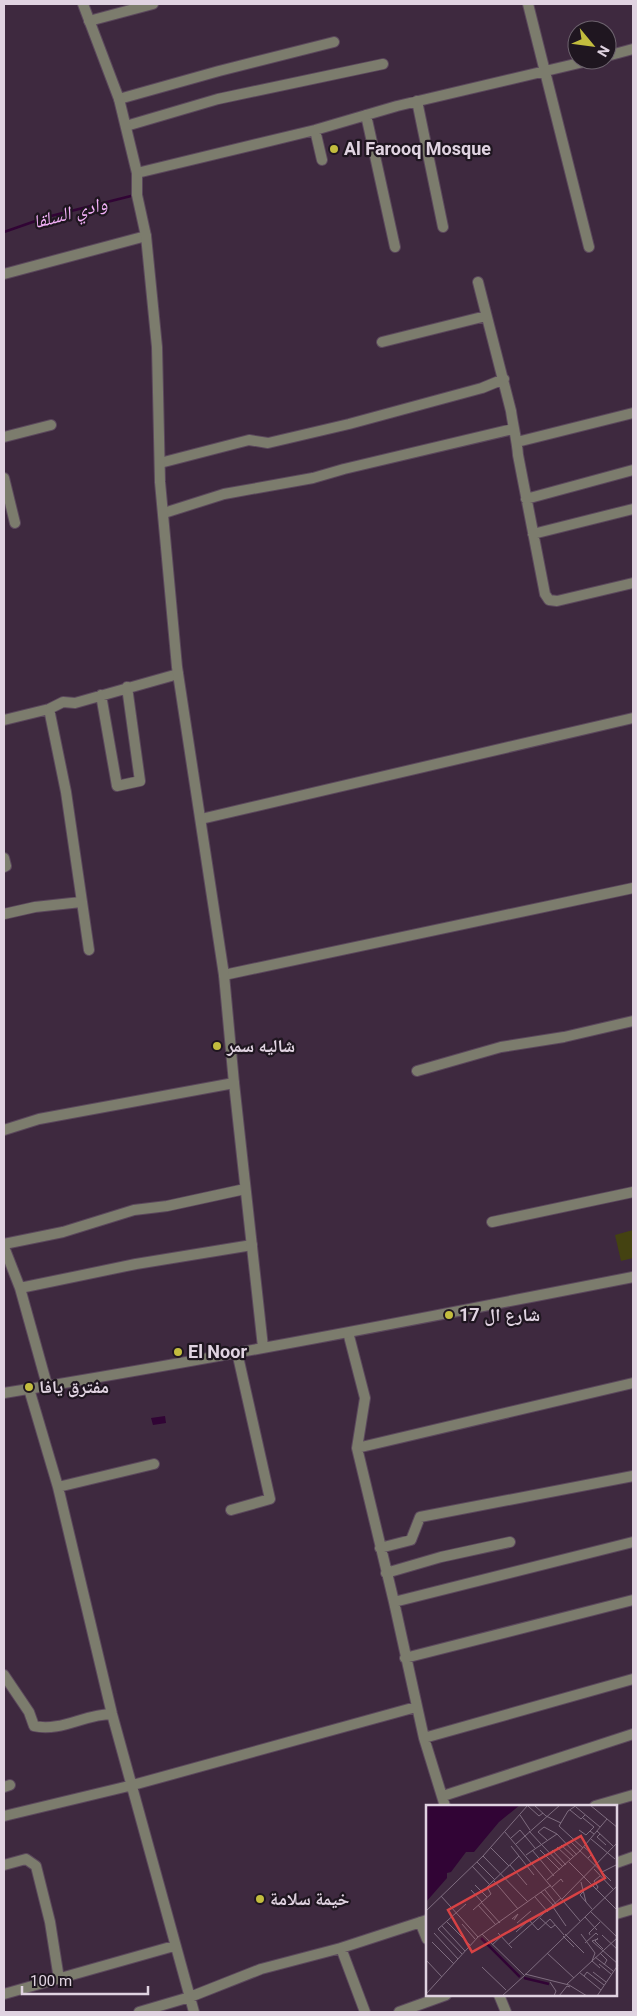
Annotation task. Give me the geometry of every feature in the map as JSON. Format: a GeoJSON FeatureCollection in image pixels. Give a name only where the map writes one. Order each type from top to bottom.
{"type":"FeatureCollection","features":[{"type":"Feature","properties":{"kind":"street"},"geometry":{"type":"LineString","coordinates":[[83,4],[119,100],[137,173],[137,195],[146,236],[158,347],[160,482],[178,674],[224,976],[263,1347]]}},
{"type":"Feature","properties":{"kind":"street"},"geometry":{"type":"LineString","coordinates":[[89,21],[154,4]]}},
{"type":"Feature","properties":{"kind":"street"},"geometry":{"type":"LineString","coordinates":[[528,4],[589,247]]}},
{"type":"Feature","properties":{"kind":"street"},"geometry":{"type":"LineString","coordinates":[[119,100],[219,71],[334,42]]}},
{"type":"Feature","properties":{"kind":"street"},"geometry":{"type":"LineString","coordinates":[[617,53],[633,49]]}},
{"type":"Feature","properties":{"kind":"street"},"geometry":{"type":"LineString","coordinates":[[126,126],[218,100],[383,64]]}},
{"type":"Feature","properties":{"kind":"street"},"geometry":{"type":"LineString","coordinates":[[137,173],[315,130],[417,101],[567,66]]}},
{"type":"Feature","properties":{"kind":"street"},"geometry":{"type":"LineString","coordinates":[[417,101],[443,228]]}},
{"type":"Feature","properties":{"kind":"street"},"geometry":{"type":"LineString","coordinates":[[366,115],[395,247]]}},
{"type":"Feature","properties":{"kind":"street"},"geometry":{"type":"LineString","coordinates":[[315,130],[322,160]]}},
{"type":"Feature","properties":{"kind":"street"},"geometry":{"type":"LineString","coordinates":[[4,274],[146,236]]}},
{"type":"Feature","properties":{"kind":"street"},"geometry":{"type":"LineString","coordinates":[[478,282],[504,380],[513,429],[518,442],[518,455],[545,594],[549,600],[557,601],[633,583]]}},
{"type":"Feature","properties":{"kind":"street"},"geometry":{"type":"LineString","coordinates":[[382,342],[486,316]]}},
{"type":"Feature","properties":{"kind":"street"},"geometry":{"type":"LineString","coordinates":[[160,462],[250,440],[268,443],[350,424],[482,388],[504,380]]}},
{"type":"Feature","properties":{"kind":"street"},"geometry":{"type":"LineString","coordinates":[[518,442],[633,413]]}},
{"type":"Feature","properties":{"kind":"street"},"geometry":{"type":"LineString","coordinates":[[4,437],[51,424]]}},
{"type":"Feature","properties":{"kind":"street"},"geometry":{"type":"LineString","coordinates":[[164,513],[224,494],[313,478],[513,429]]}},
{"type":"Feature","properties":{"kind":"street"},"geometry":{"type":"LineString","coordinates":[[526,499],[633,470]]}},
{"type":"Feature","properties":{"kind":"street"},"geometry":{"type":"LineString","coordinates":[[4,478],[15,523]]}},
{"type":"Feature","properties":{"kind":"street"},"geometry":{"type":"LineString","coordinates":[[533,534],[633,509]]}},
{"type":"Feature","properties":{"kind":"street"},"geometry":{"type":"LineString","coordinates":[[4,720],[49,709],[63,702],[75,703],[178,674]]}},
{"type":"Feature","properties":{"kind":"street"},"geometry":{"type":"LineString","coordinates":[[101,695],[117,786],[140,781],[127,688]]}},
{"type":"Feature","properties":{"kind":"street"},"geometry":{"type":"LineString","coordinates":[[49,709],[66,792],[80,902],[89,950]]}},
{"type":"Feature","properties":{"kind":"street"},"geometry":{"type":"LineString","coordinates":[[201,819],[633,718]]}},
{"type":"Feature","properties":{"kind":"street"},"geometry":{"type":"LineString","coordinates":[[4,858],[6,866],[4,867]]}},
{"type":"Feature","properties":{"kind":"street"},"geometry":{"type":"LineString","coordinates":[[224,976],[633,888]]}},
{"type":"Feature","properties":{"kind":"street"},"geometry":{"type":"LineString","coordinates":[[4,914],[35,907],[80,902]]}},
{"type":"Feature","properties":{"kind":"street"},"geometry":{"type":"LineString","coordinates":[[417,1071],[501,1048],[564,1037],[633,1021]]}},
{"type":"Feature","properties":{"kind":"street"},"geometry":{"type":"LineString","coordinates":[[4,1130],[39,1119],[234,1083]]}},
{"type":"Feature","properties":{"kind":"street"},"geometry":{"type":"LineString","coordinates":[[47,1385],[20,1288],[4,1246],[63,1232],[134,1210],[167,1206],[246,1189]]}},
{"type":"Feature","properties":{"kind":"street"},"geometry":{"type":"LineString","coordinates":[[492,1222],[633,1192]]}},
{"type":"Feature","properties":{"kind":"street"},"geometry":{"type":"LineString","coordinates":[[20,1288],[136,1264],[252,1245]]}},
{"type":"Feature","properties":{"kind":"street"},"geometry":{"type":"LineString","coordinates":[[4,1393],[482,1307],[633,1277]]}},
{"type":"Feature","properties":{"kind":"street"},"geometry":{"type":"LineString","coordinates":[[349,1336],[365,1398],[357,1448],[394,1602],[416,1707],[444,1801],[633,1734]]}},
{"type":"Feature","properties":{"kind":"street"},"geometry":{"type":"LineString","coordinates":[[231,1510],[270,1499],[237,1352]]}},
{"type":"Feature","properties":{"kind":"street"},"geometry":{"type":"LineString","coordinates":[[357,1448],[633,1383]]}},
{"type":"Feature","properties":{"kind":"street"},"geometry":{"type":"LineString","coordinates":[[29,1389],[58,1487],[112,1714],[174,1946],[194,2012]]}},
{"type":"Feature","properties":{"kind":"street"},"geometry":{"type":"LineString","coordinates":[[58,1487],[154,1464]]}},
{"type":"Feature","properties":{"kind":"street"},"geometry":{"type":"LineString","coordinates":[[380,1548],[411,1540],[420,1517],[633,1476]]}},
{"type":"Feature","properties":{"kind":"street"},"geometry":{"type":"LineString","coordinates":[[386,1573],[441,1557],[510,1542]]}},
{"type":"Feature","properties":{"kind":"street"},"geometry":{"type":"LineString","coordinates":[[394,1602],[633,1542]]}},
{"type":"Feature","properties":{"kind":"street"},"geometry":{"type":"LineString","coordinates":[[405,1658],[633,1600]]}},
{"type":"Feature","properties":{"kind":"street"},"geometry":{"type":"LineString","coordinates":[[4,1675],[24,1704],[34,1726],[48,1729],[102,1714],[112,1714]]}},
{"type":"Feature","properties":{"kind":"street"},"geometry":{"type":"LineString","coordinates":[[424,1738],[633,1679]]}},
{"type":"Feature","properties":{"kind":"street"},"geometry":{"type":"LineString","coordinates":[[4,1816],[132,1785],[416,1707]]}},
{"type":"Feature","properties":{"kind":"street"},"geometry":{"type":"LineString","coordinates":[[598,1805],[633,1795]]}},
{"type":"Feature","properties":{"kind":"street"},"geometry":{"type":"LineString","coordinates":[[617,1863],[633,1857]]}},
{"type":"Feature","properties":{"kind":"street"},"geometry":{"type":"LineString","coordinates":[[4,1865],[26,1859],[36,1866],[50,1922],[59,1979]]}},
{"type":"Feature","properties":{"kind":"street"},"geometry":{"type":"LineString","coordinates":[[617,1914],[633,1909]]}},
{"type":"Feature","properties":{"kind":"street"},"geometry":{"type":"LineString","coordinates":[[139,2012],[190,1997],[261,1969],[341,1948],[424,1921]]}},
{"type":"Feature","properties":{"kind":"street"},"geometry":{"type":"LineString","coordinates":[[4,1994],[174,1946]]}},
{"type":"Feature","properties":{"kind":"street"},"geometry":{"type":"LineString","coordinates":[[341,1948],[365,2012]]}},
{"type":"Feature","properties":{"kind":"street"},"geometry":{"type":"LineString","coordinates":[[399,2012],[443,1996]]}},
{"type":"Feature","properties":{"kind":"street"},"geometry":{"type":"LineString","coordinates":[[499,1996],[506,2012]]}},
{"type":"Feature","properties":{"kind":"shaded area"},"geometry":{"type":"Polygon","coordinates":[[[633,1230],[633,1258],[621,1261],[615,1235],[633,1230]]]}},
{"type":"Feature","properties":{"kind":"shaded area"},"geometry":{"type":"Polygon","coordinates":[[[165,1416],[166,1423],[153,1425],[151,1418],[165,1416]]]}},
{"type":"Feature","properties":{"kind":"waterway","name":"وادي السلقا"},"geometry":{"type":"LineString","coordinates":[[4,232],[47,217],[135,195]]}},
{"type":"Feature","properties":{"kind":"place","name":"Al Farooq Mosque"},"geometry":{"type":"Point","coordinates":[334,149]}},
{"type":"Feature","properties":{"kind":"place","name":"شاليه سمر"},"geometry":{"type":"Point","coordinates":[217,1046]}},
{"type":"Feature","properties":{"kind":"place","name":"شارع ال 17"},"geometry":{"type":"Point","coordinates":[449,1315]}},
{"type":"Feature","properties":{"kind":"place","name":"El Noor"},"geometry":{"type":"Point","coordinates":[178,1352]}},
{"type":"Feature","properties":{"kind":"place","name":"مفترق يافا"},"geometry":{"type":"Point","coordinates":[29,1387]}},
{"type":"Feature","properties":{"kind":"place","name":"خيمة سلامة"},"geometry":{"type":"Point","coordinates":[260,1899]}}]}
